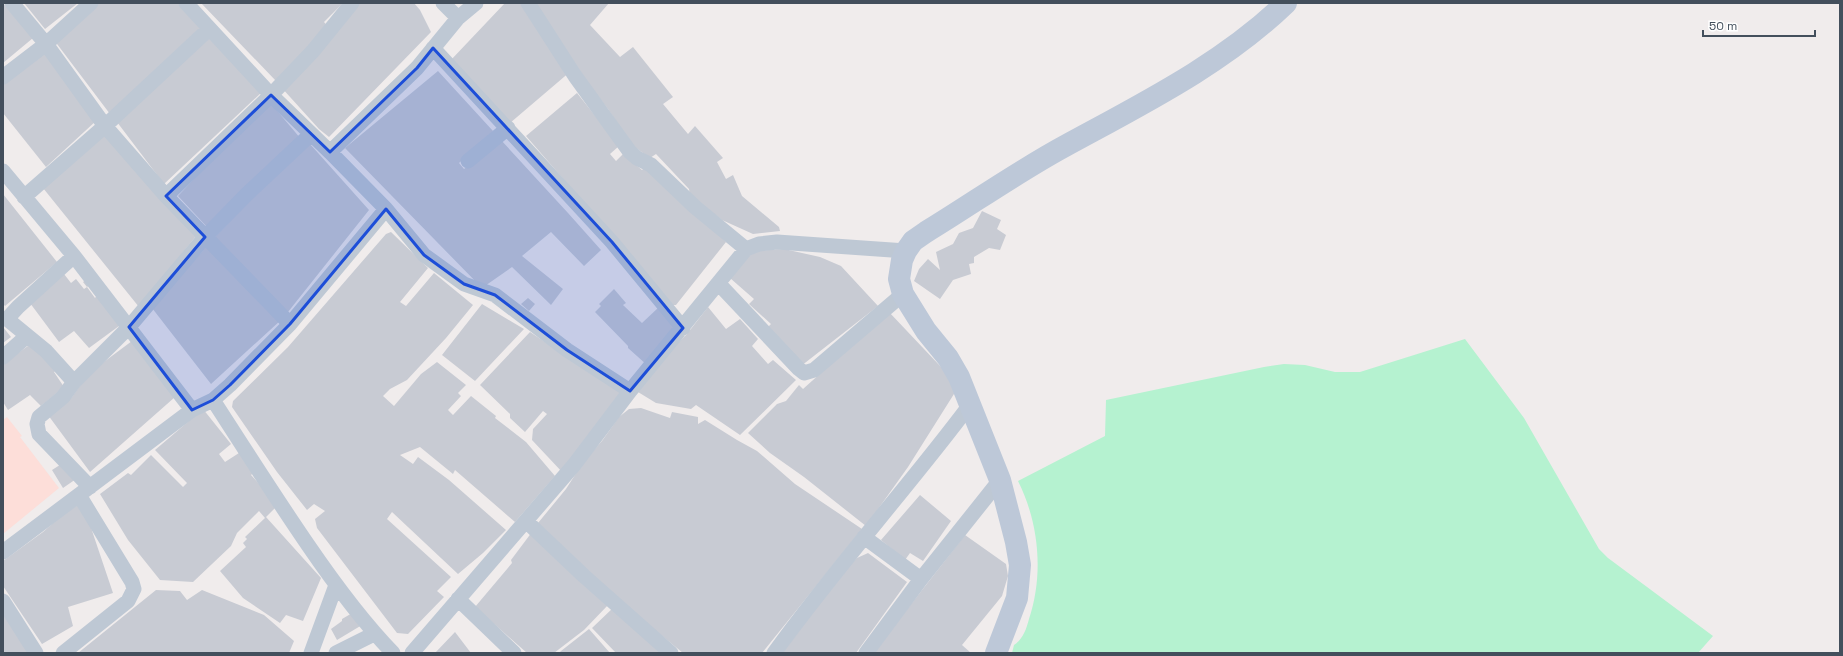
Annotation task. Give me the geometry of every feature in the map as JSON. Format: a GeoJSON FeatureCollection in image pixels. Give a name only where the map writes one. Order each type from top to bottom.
{"type":"FeatureCollection","features":[{"type":"Feature","properties":{"kind":"street"},"geometry":{"type":"LineString","coordinates":[[12,3],[46,44],[105,126],[166,196],[290,324]]}},
{"type":"Feature","properties":{"kind":"street"},"geometry":{"type":"LineString","coordinates":[[3,77],[46,44],[92,3]]}},
{"type":"Feature","properties":{"kind":"street"},"geometry":{"type":"LineString","coordinates":[[186,3],[270,96],[330,152],[386,209],[424,255],[464,284],[495,295],[567,350],[630,391]]}},
{"type":"Feature","properties":{"kind":"street"},"geometry":{"type":"LineString","coordinates":[[166,196],[270,96],[324,38],[352,3]]}},
{"type":"Feature","properties":{"kind":"street"},"geometry":{"type":"LineString","coordinates":[[443,3],[458,18]]}},
{"type":"Feature","properties":{"kind":"street"},"geometry":{"type":"LineString","coordinates":[[330,152],[417,68],[458,18],[476,3]]}},
{"type":"Feature","properties":{"kind":"street"},"geometry":{"type":"LineString","coordinates":[[528,3],[575,76],[630,152],[637,158],[650,165],[695,207],[746,249]]}},
{"type":"Feature","properties":{"kind":"street"},"geometry":{"type":"LineString","coordinates":[[996,653],[1017,598],[1020,583],[1020,565],[1016,542],[1000,480],[969,406],[959,377],[952,364],[926,331],[903,294],[899,279],[899,269],[906,250],[913,241],[926,232],[1014,176],[1064,146],[1158,94],[1233,48],[1286,3]]}},
{"type":"Feature","properties":{"kind":"street"},"geometry":{"type":"LineString","coordinates":[[24,197],[105,126],[209,29]]}},
{"type":"Feature","properties":{"kind":"street"},"geometry":{"type":"LineString","coordinates":[[433,48],[612,242],[683,328]]}},
{"type":"Feature","properties":{"kind":"street"},"geometry":{"type":"LineString","coordinates":[[468,161],[508,128]]}},
{"type":"Feature","properties":{"kind":"street"},"geometry":{"type":"LineString","coordinates":[[63,653],[128,601],[134,589],[84,491],[39,434],[37,428],[39,417],[64,397],[74,382],[129,327],[205,237],[246,195],[310,134]]}},
{"type":"Feature","properties":{"kind":"street"},"geometry":{"type":"LineString","coordinates":[[3,171],[74,256],[192,410]]}},
{"type":"Feature","properties":{"kind":"street"},"geometry":{"type":"LineString","coordinates":[[3,552],[192,410],[213,400],[230,385],[290,324],[386,209]]}},
{"type":"Feature","properties":{"kind":"street"},"geometry":{"type":"LineString","coordinates":[[412,653],[574,465],[630,391],[719,284],[746,249],[759,244],[778,242],[906,250]]}},
{"type":"Feature","properties":{"kind":"street"},"geometry":{"type":"LineString","coordinates":[[74,256],[5,317],[46,351],[74,382]]}},
{"type":"Feature","properties":{"kind":"street"},"geometry":{"type":"LineString","coordinates":[[719,284],[804,373],[814,370],[903,294]]}},
{"type":"Feature","properties":{"kind":"street"},"geometry":{"type":"LineString","coordinates":[[3,357],[27,336]]}},
{"type":"Feature","properties":{"kind":"street"},"geometry":{"type":"LineString","coordinates":[[213,400],[276,499],[336,585],[374,634],[393,653]]}},
{"type":"Feature","properties":{"kind":"street"},"geometry":{"type":"LineString","coordinates":[[774,653],[864,537],[925,464],[969,406]]}},
{"type":"Feature","properties":{"kind":"street"},"geometry":{"type":"LineString","coordinates":[[866,653],[921,579],[1000,480]]}},
{"type":"Feature","properties":{"kind":"street"},"geometry":{"type":"LineString","coordinates":[[526,520],[584,576],[671,653]]}},
{"type":"Feature","properties":{"kind":"street"},"geometry":{"type":"LineString","coordinates":[[864,537],[921,579]]}},
{"type":"Feature","properties":{"kind":"street"},"geometry":{"type":"LineString","coordinates":[[311,653],[336,585]]}},
{"type":"Feature","properties":{"kind":"street"},"geometry":{"type":"LineString","coordinates":[[458,599],[514,653]]}},
{"type":"Feature","properties":{"kind":"street"},"geometry":{"type":"LineString","coordinates":[[3,601],[36,653]]}},
{"type":"Feature","properties":{"kind":"street"},"geometry":{"type":"LineString","coordinates":[[336,653],[374,634]]}},
{"type":"Feature","properties":{"kind":"highlighted area"},"geometry":{"type":"Polygon","coordinates":[[[433,48],[612,242],[683,328],[630,391],[567,350],[495,295],[464,284],[424,255],[386,209],[290,324],[230,385],[213,400],[192,410],[129,327],[205,237],[166,196],[271,95],[330,152],[417,68],[433,48]]]}},
{"type":"Feature","properties":{"kind":"shaded area"},"geometry":{"type":"Polygon","coordinates":[[[7,417],[22,436],[20,437],[59,488],[3,534],[3,420],[7,417]]]}},
{"type":"Feature","properties":{"kind":"green space"},"geometry":{"type":"Polygon","coordinates":[[[1465,339],[1524,418],[1599,549],[1608,558],[1713,636],[1698,653],[1012,653],[1014,645],[1022,637],[1028,623],[1034,602],[1038,567],[1035,531],[1031,514],[1018,481],[1105,436],[1106,400],[1284,364],[1305,365],[1335,372],[1360,372],[1465,339]]]}},
{"type":"Feature","properties":{"kind":"building"},"geometry":{"type":"Polygon","coordinates":[[[3,3],[33,38],[3,63],[3,3]]]}},
{"type":"Feature","properties":{"kind":"building"},"geometry":{"type":"Polygon","coordinates":[[[24,3],[78,3],[45,29],[24,3]]]}},
{"type":"Feature","properties":{"kind":"building"},"geometry":{"type":"Polygon","coordinates":[[[99,3],[179,3],[205,27],[110,114],[54,40],[99,3]]]}},
{"type":"Feature","properties":{"kind":"building"},"geometry":{"type":"Polygon","coordinates":[[[201,3],[343,3],[324,22],[329,28],[276,81],[201,3]]]}},
{"type":"Feature","properties":{"kind":"building"},"geometry":{"type":"Polygon","coordinates":[[[358,3],[414,3],[420,10],[431,32],[329,137],[319,129],[281,87],[358,3]]]}},
{"type":"Feature","properties":{"kind":"building"},"geometry":{"type":"Polygon","coordinates":[[[505,3],[525,3],[571,71],[510,123],[450,61],[505,3]]]}},
{"type":"Feature","properties":{"kind":"building"},"geometry":{"type":"Polygon","coordinates":[[[533,3],[609,3],[590,25],[620,57],[633,47],[673,97],[663,104],[688,134],[695,126],[723,158],[717,162],[726,179],[733,175],[742,196],[779,227],[780,231],[753,234],[722,220],[690,196],[689,189],[656,154],[650,158],[632,145],[608,109],[580,73],[533,3]]]}},
{"type":"Feature","properties":{"kind":"building"},"geometry":{"type":"Polygon","coordinates":[[[212,33],[263,91],[164,184],[117,122],[212,33]]]}},
{"type":"Feature","properties":{"kind":"building"},"geometry":{"type":"Polygon","coordinates":[[[43,50],[97,120],[46,167],[3,113],[3,80],[43,50]]]}},
{"type":"Feature","properties":{"kind":"building"},"geometry":{"type":"Polygon","coordinates":[[[438,71],[493,131],[459,163],[464,169],[501,140],[601,250],[584,266],[551,232],[522,256],[563,289],[551,305],[512,267],[482,288],[345,148],[438,71]]]}},
{"type":"Feature","properties":{"kind":"building"},"geometry":{"type":"Polygon","coordinates":[[[577,93],[619,146],[610,154],[616,161],[623,154],[642,170],[647,165],[726,242],[676,305],[673,305],[526,136],[577,93]]]}},
{"type":"Feature","properties":{"kind":"building"},"geometry":{"type":"Polygon","coordinates":[[[268,100],[301,139],[208,228],[178,196],[268,100]]]}},
{"type":"Feature","properties":{"kind":"building"},"geometry":{"type":"Polygon","coordinates":[[[107,131],[196,236],[139,307],[43,188],[107,131]]]}},
{"type":"Feature","properties":{"kind":"building"},"geometry":{"type":"Polygon","coordinates":[[[310,144],[369,210],[288,312],[214,238],[262,188],[310,144]]]}},
{"type":"Feature","properties":{"kind":"building"},"geometry":{"type":"Polygon","coordinates":[[[3,194],[57,262],[5,306],[3,304],[3,194]]]}},
{"type":"Feature","properties":{"kind":"building"},"geometry":{"type":"Polygon","coordinates":[[[982,211],[1001,220],[997,229],[1006,235],[1000,250],[989,248],[974,257],[974,263],[969,264],[971,274],[953,280],[940,299],[914,281],[919,269],[928,259],[940,270],[936,252],[953,244],[959,233],[973,228],[982,211]]]}},
{"type":"Feature","properties":{"kind":"building"},"geometry":{"type":"Polygon","coordinates":[[[391,232],[428,268],[400,302],[406,306],[434,273],[473,305],[446,338],[407,380],[390,389],[383,396],[394,406],[421,374],[437,362],[466,385],[458,393],[461,396],[448,410],[453,415],[471,396],[496,416],[495,418],[526,442],[555,476],[515,522],[455,470],[453,474],[420,447],[400,455],[413,464],[418,457],[449,480],[506,530],[483,553],[458,574],[392,512],[387,519],[451,577],[437,591],[444,597],[408,634],[397,633],[317,528],[315,519],[325,511],[314,504],[307,510],[277,472],[232,407],[233,401],[288,347],[386,234],[391,232]]]}},
{"type":"Feature","properties":{"kind":"building"},"geometry":{"type":"Polygon","coordinates":[[[207,246],[281,320],[211,384],[152,308],[207,246]]]}},
{"type":"Feature","properties":{"kind":"building"},"geometry":{"type":"Polygon","coordinates":[[[784,249],[820,257],[841,266],[878,306],[801,366],[767,328],[771,324],[749,304],[754,299],[730,278],[753,251],[784,249]]]}},
{"type":"Feature","properties":{"kind":"building"},"geometry":{"type":"Polygon","coordinates":[[[64,274],[71,283],[76,279],[84,289],[87,287],[95,298],[98,294],[119,326],[89,348],[74,331],[59,342],[30,303],[64,274]]]}},
{"type":"Feature","properties":{"kind":"building"},"geometry":{"type":"Polygon","coordinates":[[[87,279],[91,284],[87,287],[83,282],[87,279]]]}},
{"type":"Feature","properties":{"kind":"building"},"geometry":{"type":"Polygon","coordinates":[[[614,289],[626,303],[623,305],[642,323],[659,307],[679,330],[647,365],[628,348],[628,346],[595,312],[601,306],[599,304],[614,289]]]}},
{"type":"Feature","properties":{"kind":"building"},"geometry":{"type":"Polygon","coordinates":[[[528,298],[535,304],[529,311],[521,304],[528,298]]]}},
{"type":"Feature","properties":{"kind":"building"},"geometry":{"type":"Polygon","coordinates":[[[482,304],[524,329],[475,381],[442,355],[482,304]]]}},
{"type":"Feature","properties":{"kind":"building"},"geometry":{"type":"Polygon","coordinates":[[[708,307],[726,329],[740,319],[758,339],[752,346],[768,364],[773,360],[796,380],[740,435],[696,405],[691,409],[656,403],[638,392],[666,355],[687,334],[708,307]]]}},
{"type":"Feature","properties":{"kind":"building"},"geometry":{"type":"Polygon","coordinates":[[[889,312],[959,386],[908,467],[866,526],[804,477],[770,453],[748,433],[777,404],[786,401],[799,385],[803,389],[889,312]]]}},
{"type":"Feature","properties":{"kind":"building"},"geometry":{"type":"Polygon","coordinates":[[[3,327],[11,337],[3,343],[3,327]]]}},
{"type":"Feature","properties":{"kind":"building"},"geometry":{"type":"Polygon","coordinates":[[[530,332],[623,394],[563,473],[532,440],[533,429],[547,414],[543,411],[525,432],[510,418],[510,414],[480,385],[530,332]]]}},
{"type":"Feature","properties":{"kind":"building"},"geometry":{"type":"Polygon","coordinates":[[[132,341],[175,397],[90,472],[48,415],[72,397],[89,373],[132,341]]]}},
{"type":"Feature","properties":{"kind":"building"},"geometry":{"type":"Polygon","coordinates":[[[32,343],[57,369],[54,372],[64,387],[41,406],[30,395],[8,410],[3,402],[3,364],[32,343]]]}},
{"type":"Feature","properties":{"kind":"building"},"geometry":{"type":"Polygon","coordinates":[[[641,408],[670,418],[672,412],[698,417],[698,424],[705,420],[757,451],[795,484],[862,529],[762,653],[683,653],[622,603],[538,523],[566,489],[584,461],[602,441],[619,417],[629,409],[641,408]]]}},
{"type":"Feature","properties":{"kind":"building"},"geometry":{"type":"Polygon","coordinates":[[[203,409],[231,444],[219,454],[225,462],[239,453],[254,472],[251,475],[278,505],[266,517],[321,578],[303,621],[286,615],[280,623],[243,598],[220,571],[246,547],[243,543],[247,539],[245,537],[265,518],[259,511],[237,533],[231,546],[193,582],[160,580],[128,540],[100,494],[128,473],[131,475],[151,455],[183,487],[187,483],[155,450],[203,409]]]}},
{"type":"Feature","properties":{"kind":"building"},"geometry":{"type":"Polygon","coordinates":[[[63,463],[76,479],[63,488],[52,470],[63,463]]]}},
{"type":"Feature","properties":{"kind":"building"},"geometry":{"type":"Polygon","coordinates":[[[920,495],[951,521],[923,561],[910,553],[905,560],[881,540],[920,495]]]}},
{"type":"Feature","properties":{"kind":"building"},"geometry":{"type":"Polygon","coordinates":[[[77,502],[84,507],[113,593],[68,607],[73,626],[42,644],[3,586],[3,561],[43,532],[77,502]]]}},
{"type":"Feature","properties":{"kind":"building"},"geometry":{"type":"Polygon","coordinates":[[[532,532],[609,604],[584,630],[554,653],[527,653],[475,607],[512,563],[511,560],[532,532]]]}},
{"type":"Feature","properties":{"kind":"building"},"geometry":{"type":"Polygon","coordinates":[[[965,535],[1006,564],[1008,576],[1002,596],[962,645],[971,653],[873,653],[965,535]]]}},
{"type":"Feature","properties":{"kind":"building"},"geometry":{"type":"Polygon","coordinates":[[[868,553],[907,582],[856,653],[781,653],[829,586],[857,558],[868,553]]]}},
{"type":"Feature","properties":{"kind":"building"},"geometry":{"type":"Polygon","coordinates":[[[156,590],[180,591],[187,600],[202,590],[264,615],[294,641],[289,653],[78,653],[156,590]]]}},
{"type":"Feature","properties":{"kind":"building"},"geometry":{"type":"Polygon","coordinates":[[[614,607],[669,653],[616,653],[592,628],[614,607]]]}},
{"type":"Feature","properties":{"kind":"building"},"geometry":{"type":"Polygon","coordinates":[[[3,612],[31,653],[3,653],[3,612]]]}},
{"type":"Feature","properties":{"kind":"building"},"geometry":{"type":"Polygon","coordinates":[[[354,612],[362,625],[337,640],[331,629],[342,621],[342,619],[354,612]]]}},
{"type":"Feature","properties":{"kind":"building"},"geometry":{"type":"Polygon","coordinates":[[[589,629],[610,653],[559,653],[561,651],[589,629]]]}},
{"type":"Feature","properties":{"kind":"building"},"geometry":{"type":"Polygon","coordinates":[[[455,632],[471,653],[435,653],[455,632]]]}}]}
